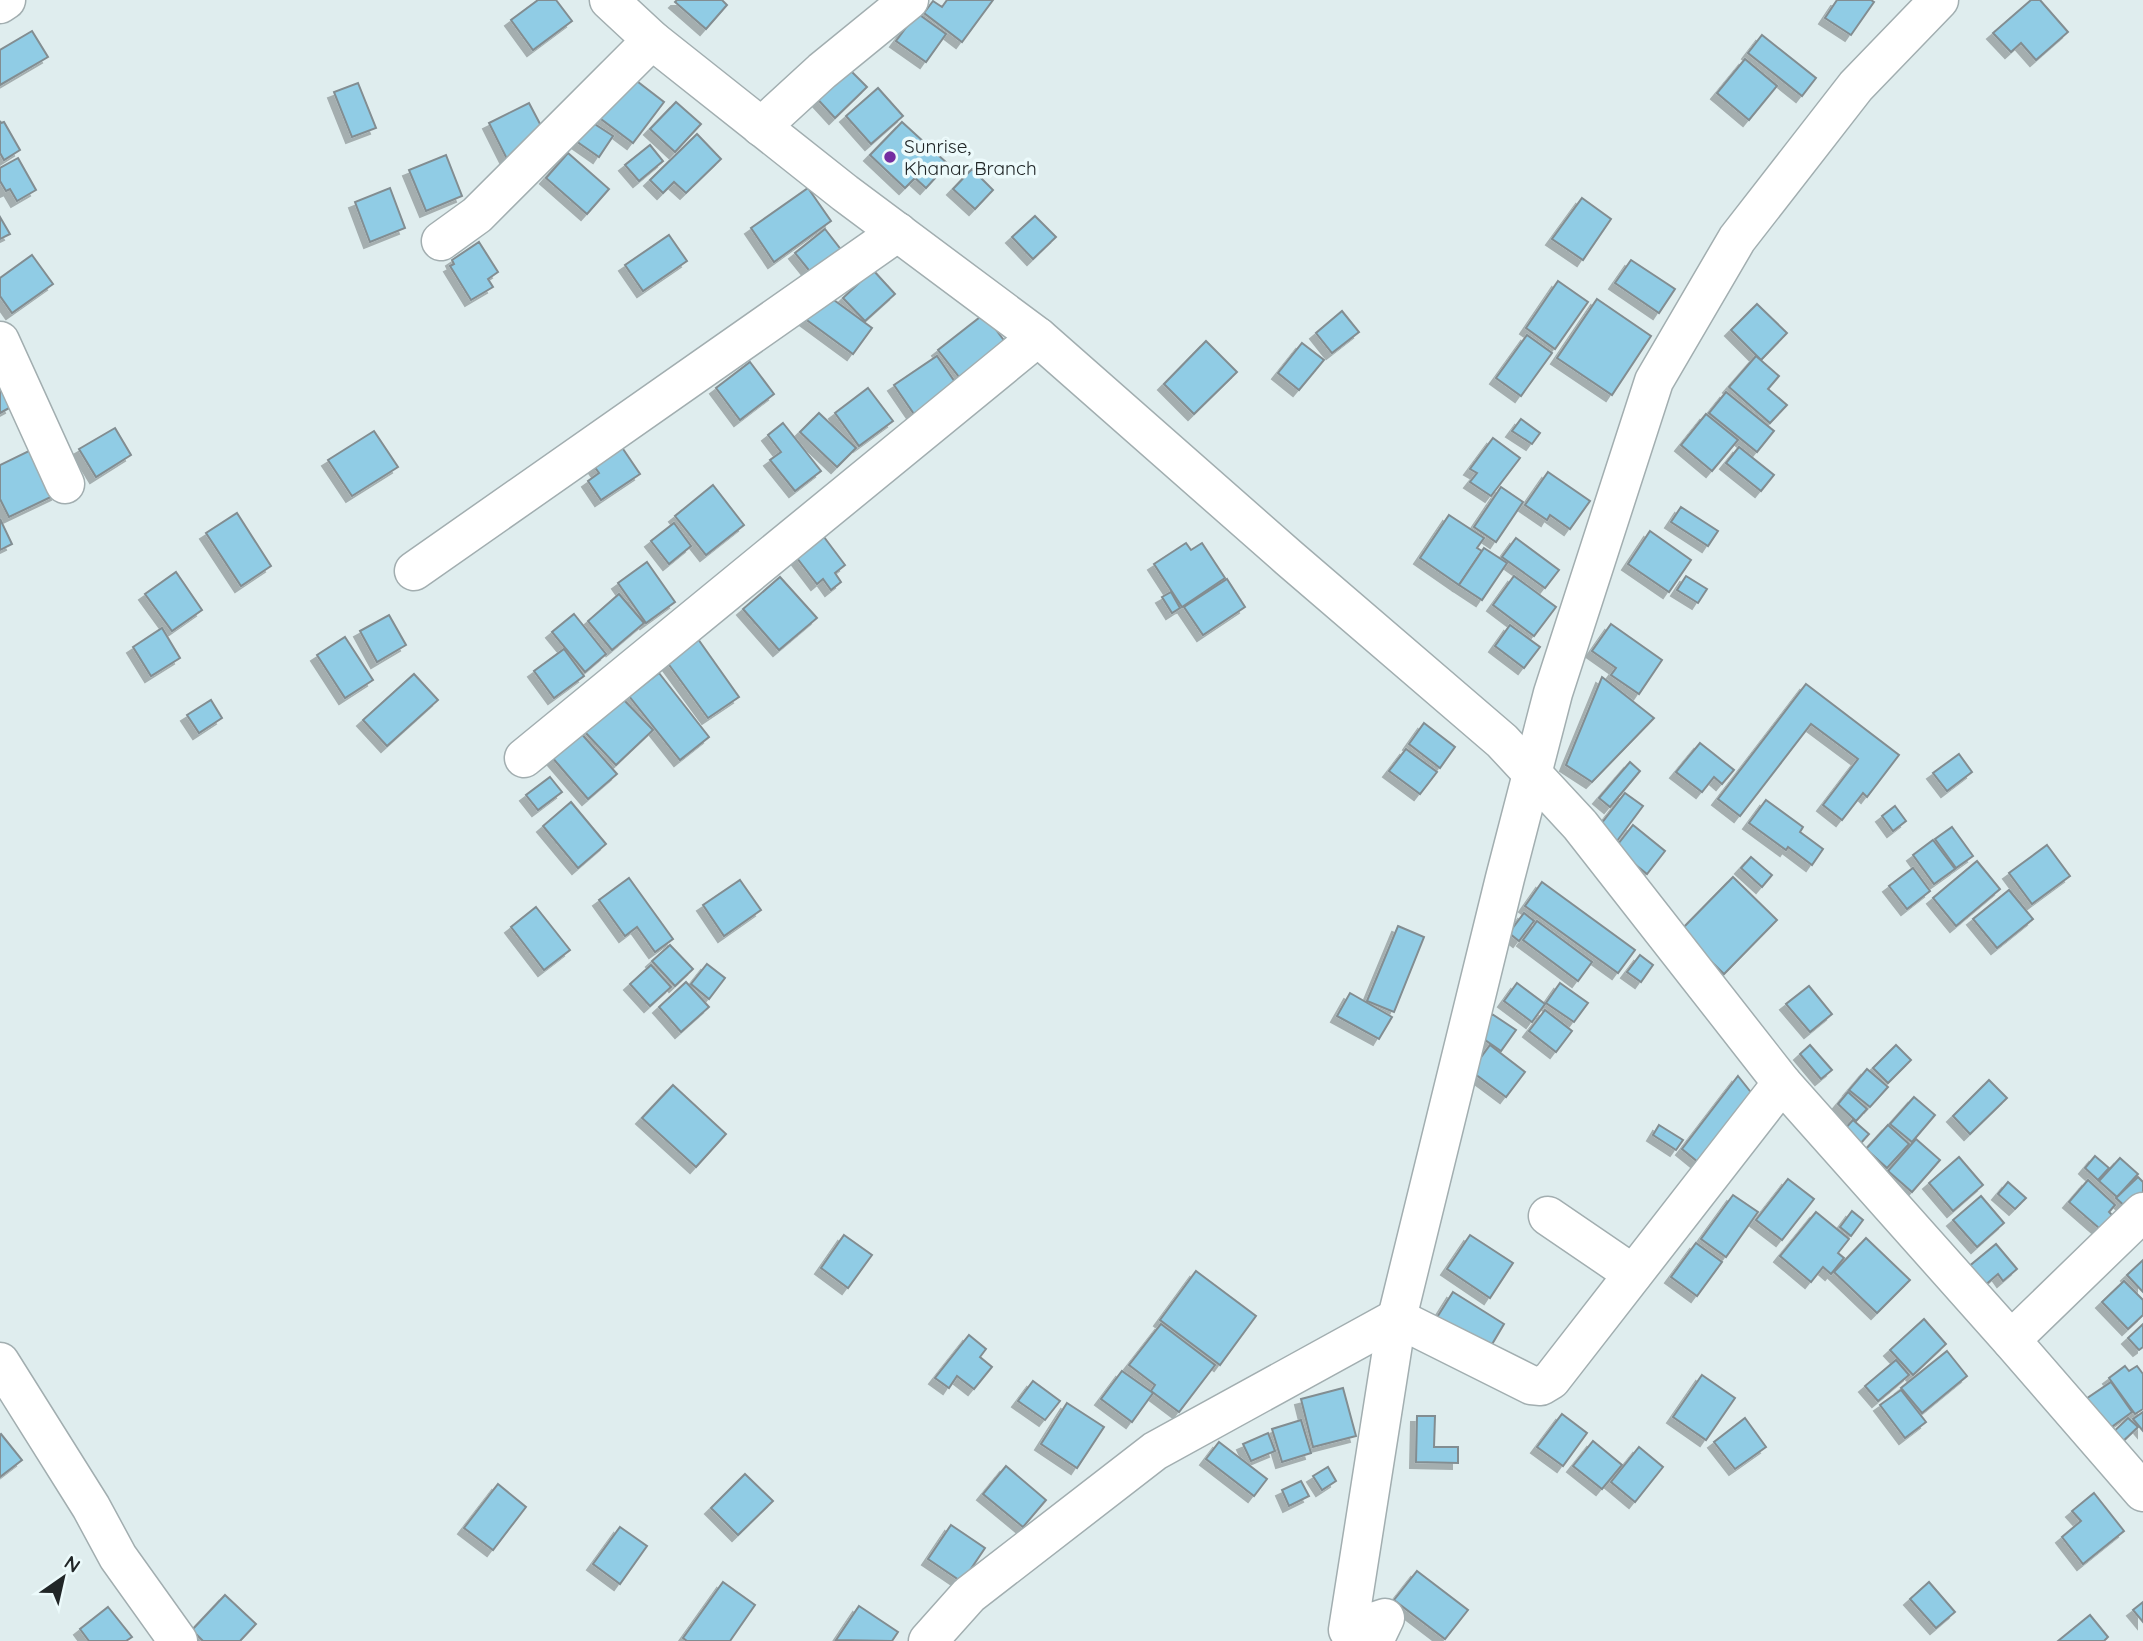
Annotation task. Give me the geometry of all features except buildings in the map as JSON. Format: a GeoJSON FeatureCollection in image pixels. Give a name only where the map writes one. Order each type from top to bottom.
{"type":"FeatureCollection","features":[{"type":"Feature","properties":{"kind":"street"},"geometry":{"type":"LineString","coordinates":[[0,5],[5,0]]}},
{"type":"Feature","properties":{"kind":"street"},"geometry":{"type":"LineString","coordinates":[[609,0],[652,40],[761,127],[1038,337],[1502,741],[1580,825],[1782,1083],[2143,1492]]}},
{"type":"Feature","properties":{"kind":"street"},"geometry":{"type":"LineString","coordinates":[[761,127],[822,71],[908,0]]}},
{"type":"Feature","properties":{"kind":"street"},"geometry":{"type":"LineString","coordinates":[[1374,1641],[1385,1618],[1348,1630],[1397,1318],[1553,693],[1654,381],[1737,239],[1857,86],[1939,0]]}},
{"type":"Feature","properties":{"kind":"street"},"geometry":{"type":"LineString","coordinates":[[441,241],[477,215],[652,40]]}},
{"type":"Feature","properties":{"kind":"street"},"geometry":{"type":"LineString","coordinates":[[414,571],[898,232]]}},
{"type":"Feature","properties":{"kind":"street"},"geometry":{"type":"LineString","coordinates":[[524,758],[1038,337]]}},
{"type":"Feature","properties":{"kind":"street"},"geometry":{"type":"LineString","coordinates":[[0,341],[65,484]]}},
{"type":"Feature","properties":{"kind":"street"},"geometry":{"type":"LineString","coordinates":[[1397,1318],[1531,1385],[1541,1386],[1551,1380],[1782,1083]]}},
{"type":"Feature","properties":{"kind":"street"},"geometry":{"type":"LineString","coordinates":[[2011,1340],[2143,1212]]}},
{"type":"Feature","properties":{"kind":"street"},"geometry":{"type":"LineString","coordinates":[[1548,1216],[1633,1275]]}},
{"type":"Feature","properties":{"kind":"street"},"geometry":{"type":"LineString","coordinates":[[928,1641],[969,1595],[1156,1451],[1397,1318]]}},
{"type":"Feature","properties":{"kind":"street"},"geometry":{"type":"LineString","coordinates":[[0,1363],[91,1507],[118,1557],[178,1641]]}},
{"type":"Feature","properties":{"kind":"place","name":"Sunrise, Khanar Branch"},"geometry":{"type":"Point","coordinates":[890,157]}}]}
